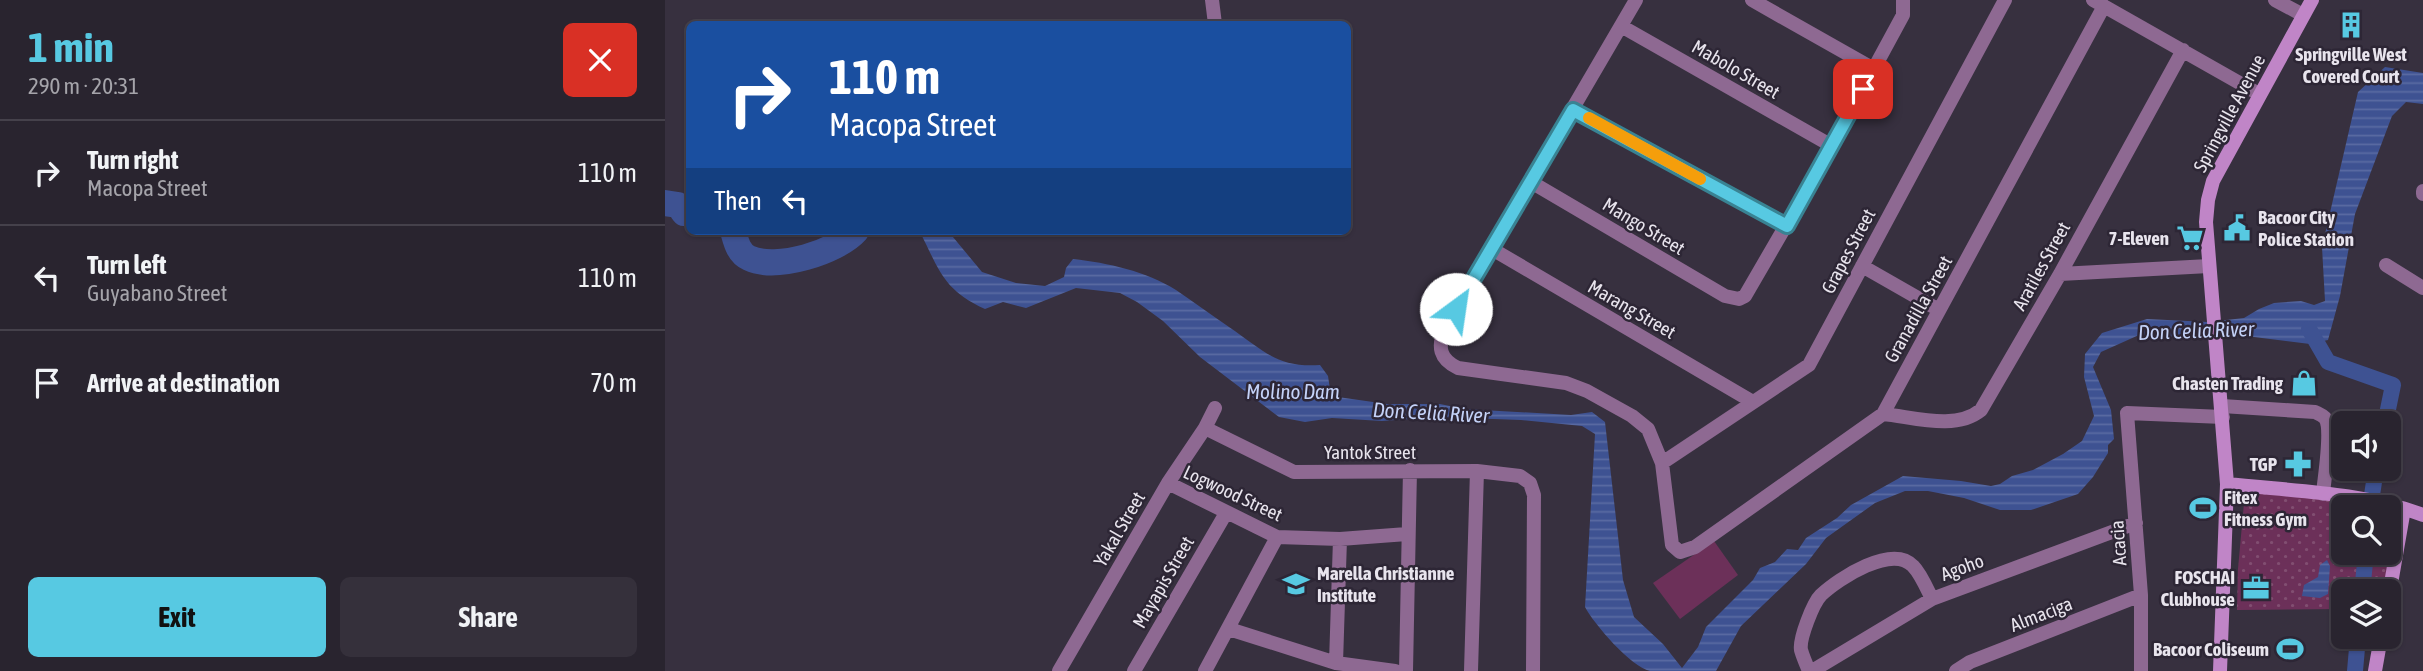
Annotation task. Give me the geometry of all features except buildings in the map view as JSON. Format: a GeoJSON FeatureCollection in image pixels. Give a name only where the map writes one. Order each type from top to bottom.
{"type":"FeatureCollection","features":[{"type":"Feature","properties":{"kind":"street"},"geometry":{"type":"LineString","coordinates":[[1212,0],[1215,21]]}},
{"type":"Feature","properties":{"kind":"street"},"geometry":{"type":"LineString","coordinates":[[1636,0],[1444,329],[1440,353],[1448,363],[1458,368],[1566,383],[1587,391],[1632,416],[1648,429],[1662,463]]}},
{"type":"Feature","properties":{"kind":"street"},"geometry":{"type":"LineString","coordinates":[[1752,0],[1874,69]]}},
{"type":"Feature","properties":{"kind":"street"},"geometry":{"type":"LineString","coordinates":[[1573,110],[1787,226],[1903,15],[1903,0]]}},
{"type":"Feature","properties":{"kind":"street","name":"Grapes Street"},"geometry":{"type":"LineString","coordinates":[[1662,463],[1809,365],[2005,0]]}},
{"type":"Feature","properties":{"kind":"street"},"geometry":{"type":"LineString","coordinates":[[2275,0],[2303,15]]}},
{"type":"Feature","properties":{"kind":"street","name":"Springville Avenue"},"geometry":{"type":"LineString","coordinates":[[2220,671],[2227,484],[2206,222],[2208,200],[2213,181],[2312,0]]}},
{"type":"Feature","properties":{"kind":"street"},"geometry":{"type":"LineString","coordinates":[[2099,3],[2259,94]]}},
{"type":"Feature","properties":{"kind":"street","name":"Granadilla Street"},"geometry":{"type":"LineString","coordinates":[[1662,463],[1672,545],[1679,551],[1695,547],[1882,414],[2099,3]]}},
{"type":"Feature","properties":{"kind":"street","name":"Mabolo Street"},"geometry":{"type":"LineString","coordinates":[[1621,26],[1832,146]]}},
{"type":"Feature","properties":{"kind":"street","name":"Aratiles Street"},"geometry":{"type":"LineString","coordinates":[[1882,414],[1952,422],[1971,419],[1981,410],[2060,274],[2183,50]]}},
{"type":"Feature","properties":{"kind":"street","name":"Mango Street"},"geometry":{"type":"LineString","coordinates":[[1531,182],[1725,296],[1739,299],[1750,291],[1787,226]]}},
{"type":"Feature","properties":{"kind":"street","name":"Marang Street"},"geometry":{"type":"LineString","coordinates":[[1492,250],[1753,402]]}},
{"type":"Feature","properties":{"kind":"street"},"geometry":{"type":"LineString","coordinates":[[2386,265],[2423,288]]}},
{"type":"Feature","properties":{"kind":"street"},"geometry":{"type":"LineString","coordinates":[[1862,266],[1939,310]]}},
{"type":"Feature","properties":{"kind":"street"},"geometry":{"type":"LineString","coordinates":[[2060,274],[2209,266]]}},
{"type":"Feature","properties":{"kind":"street","name":"Yakal Street"},"geometry":{"type":"LineString","coordinates":[[1059,671],[1168,483],[1205,428],[1215,408]]}},
{"type":"Feature","properties":{"kind":"street"},"geometry":{"type":"LineString","coordinates":[[2223,412],[2315,412],[2322,415],[2326,420],[2328,435],[2323,494]]}},
{"type":"Feature","properties":{"kind":"street","name":"Acacia"},"geometry":{"type":"LineString","coordinates":[[2141,671],[2141,595],[2127,413],[2223,412]]}},
{"type":"Feature","properties":{"kind":"street","name":"Yantok Street"},"geometry":{"type":"LineString","coordinates":[[1205,428],[1294,472],[1478,471],[1520,476],[1529,483],[1534,495],[1533,671]]}},
{"type":"Feature","properties":{"kind":"street"},"geometry":{"type":"LineString","coordinates":[[1406,671],[1410,470]]}},
{"type":"Feature","properties":{"kind":"street"},"geometry":{"type":"LineString","coordinates":[[1471,671],[1478,471]]}},
{"type":"Feature","properties":{"kind":"street","name":"Logwood Street"},"geometry":{"type":"LineString","coordinates":[[1168,483],[1277,537],[1340,538],[1407,534]]}},
{"type":"Feature","properties":{"kind":"street"},"geometry":{"type":"LineString","coordinates":[[2227,484],[2323,494],[2423,515]]}},
{"type":"Feature","properties":{"kind":"street"},"geometry":{"type":"LineString","coordinates":[[2392,579],[2404,509]]}},
{"type":"Feature","properties":{"kind":"street","name":"Mayapis Street"},"geometry":{"type":"LineString","coordinates":[[1134,671],[1226,513]]}},
{"type":"Feature","properties":{"kind":"street","name":"Agoho"},"geometry":{"type":"LineString","coordinates":[[1810,671],[1932,599],[2136,523]]}},
{"type":"Feature","properties":{"kind":"street"},"geometry":{"type":"LineString","coordinates":[[1205,671],[1277,537]]}},
{"type":"Feature","properties":{"kind":"street"},"geometry":{"type":"LineString","coordinates":[[1336,663],[1340,538]]}},
{"type":"Feature","properties":{"kind":"street"},"geometry":{"type":"LineString","coordinates":[[1810,671],[1801,648],[1811,611],[1820,596],[1856,571],[1883,558],[1896,557],[1913,565],[1932,599]]}},
{"type":"Feature","properties":{"kind":"street","name":"Almaciga"},"geometry":{"type":"LineString","coordinates":[[1956,671],[1970,662],[2141,595]]}},
{"type":"Feature","properties":{"kind":"street"},"geometry":{"type":"LineString","coordinates":[[1229,629],[1336,663],[1395,671]]}},
{"type":"Feature","properties":{"kind":"street"},"geometry":{"type":"LineString","coordinates":[[2375,671],[2379,649]]}},
{"type":"Feature","properties":{"kind":"shaded area"},"geometry":{"type":"Polygon","coordinates":[[[2245,492],[2331,498],[2331,565],[2388,565],[2387,579],[2331,579],[2331,609],[2237,610],[2245,492]]]}},
{"type":"Feature","properties":{"kind":"shaded area"},"geometry":{"type":"Polygon","coordinates":[[[1714,541],[1738,575],[1680,619],[1653,583],[1714,541]]]}},
{"type":"Feature","properties":{"kind":"water","name":"Molino Dam"},"geometry":{"type":"Polygon","coordinates":[[[2385,67],[2423,73],[2423,104],[2406,102],[2392,116],[2355,214],[2340,296],[2328,340],[2310,344],[2246,336],[2215,340],[2139,335],[2101,352],[2093,367],[2111,410],[2114,439],[2108,445],[2108,453],[2093,477],[2078,494],[2031,510],[2000,510],[1964,498],[1928,491],[1905,491],[1875,503],[1826,538],[1806,564],[1741,626],[1716,671],[1650,671],[1642,668],[1614,644],[1585,607],[1595,434],[1582,426],[1521,420],[1437,417],[1382,421],[1332,418],[1305,422],[1279,417],[1200,357],[1163,321],[1120,293],[1076,288],[1026,308],[1003,302],[985,309],[960,295],[945,279],[922,235],[951,235],[982,272],[1016,283],[1045,286],[1064,277],[1066,268],[1073,259],[1113,266],[1152,278],[1176,290],[1270,355],[1292,363],[1320,365],[1328,376],[1331,396],[1387,404],[1440,404],[1464,409],[1571,415],[1592,412],[1605,422],[1623,580],[1634,617],[1663,644],[1682,668],[1698,647],[1706,627],[1753,580],[1760,568],[1775,562],[1787,549],[1798,550],[1806,538],[1837,518],[1851,505],[1903,476],[1991,486],[2000,484],[2012,476],[2033,470],[2082,441],[2094,416],[2084,377],[2085,354],[2102,333],[2147,319],[2208,322],[2244,318],[2274,303],[2301,301],[2314,305],[2325,301],[2322,247],[2358,92],[2385,67]]]}},
{"type":"Feature","properties":{"kind":"water"},"geometry":{"type":"Polygon","coordinates":[[[2327,560],[2330,566],[2328,594],[2320,598],[2302,596],[2304,585],[2318,577],[2320,565],[2327,560]]]}},
{"type":"Feature","properties":{"kind":"waterway","name":"Don Celia River"},"geometry":{"type":"LineString","coordinates":[[665,203],[678,205],[686,213]]}},
{"type":"Feature","properties":{"kind":"waterway","name":"Don Celia River"},"geometry":{"type":"LineString","coordinates":[[734,235],[745,256],[774,262],[790,261],[821,252],[852,235]]}},
{"type":"Feature","properties":{"kind":"waterway"},"geometry":{"type":"LineString","coordinates":[[2309,329],[2328,362],[2393,385],[2388,411]]}},
{"type":"Feature","properties":{"kind":"waterway"},"geometry":{"type":"LineString","coordinates":[[2372,495],[2374,481]]}},
{"type":"Feature","properties":{"kind":"waterway"},"geometry":{"type":"LineString","coordinates":[[2363,579],[2365,565]]}},
{"type":"Feature","properties":{"kind":"waterway"},"geometry":{"type":"LineString","coordinates":[[2355,671],[2357,649]]}},
{"type":"Feature","properties":{"kind":"slow traffic"},"geometry":{"type":"LineString","coordinates":[[1589,118],[1700,179]]}},
{"type":"Feature","properties":{"kind":"place","name":"Springville West Covered Court"},"geometry":{"type":"Point","coordinates":[2351,25]}},
{"type":"Feature","properties":{"kind":"place","name":"Bacoor City Police Station"},"geometry":{"type":"Point","coordinates":[2237,228]}},
{"type":"Feature","properties":{"kind":"place","name":"7-Eleven"},"geometry":{"type":"Point","coordinates":[2190,238]}},
{"type":"Feature","properties":{"kind":"place","name":"Chasten Trading"},"geometry":{"type":"Point","coordinates":[2304,383]}},
{"type":"Feature","properties":{"kind":"place","name":"TGP"},"geometry":{"type":"Point","coordinates":[2298,464]}},
{"type":"Feature","properties":{"kind":"place","name":"Fitex Fitness Gym"},"geometry":{"type":"Point","coordinates":[2203,508]}},
{"type":"Feature","properties":{"kind":"place","name":"Marella Christianne Institute"},"geometry":{"type":"Point","coordinates":[1296,584]}},
{"type":"Feature","properties":{"kind":"place","name":"FOSCHAI Clubhouse"},"geometry":{"type":"Point","coordinates":[2256,588]}},
{"type":"Feature","properties":{"kind":"place","name":"Bacoor Coliseum"},"geometry":{"type":"Point","coordinates":[2290,649]}},
{"type":"Feature","properties":{"kind":"route"},"geometry":{"type":"LineString","coordinates":[[1456,309],[1573,110],[1787,226],[1863,89]]}}]}
